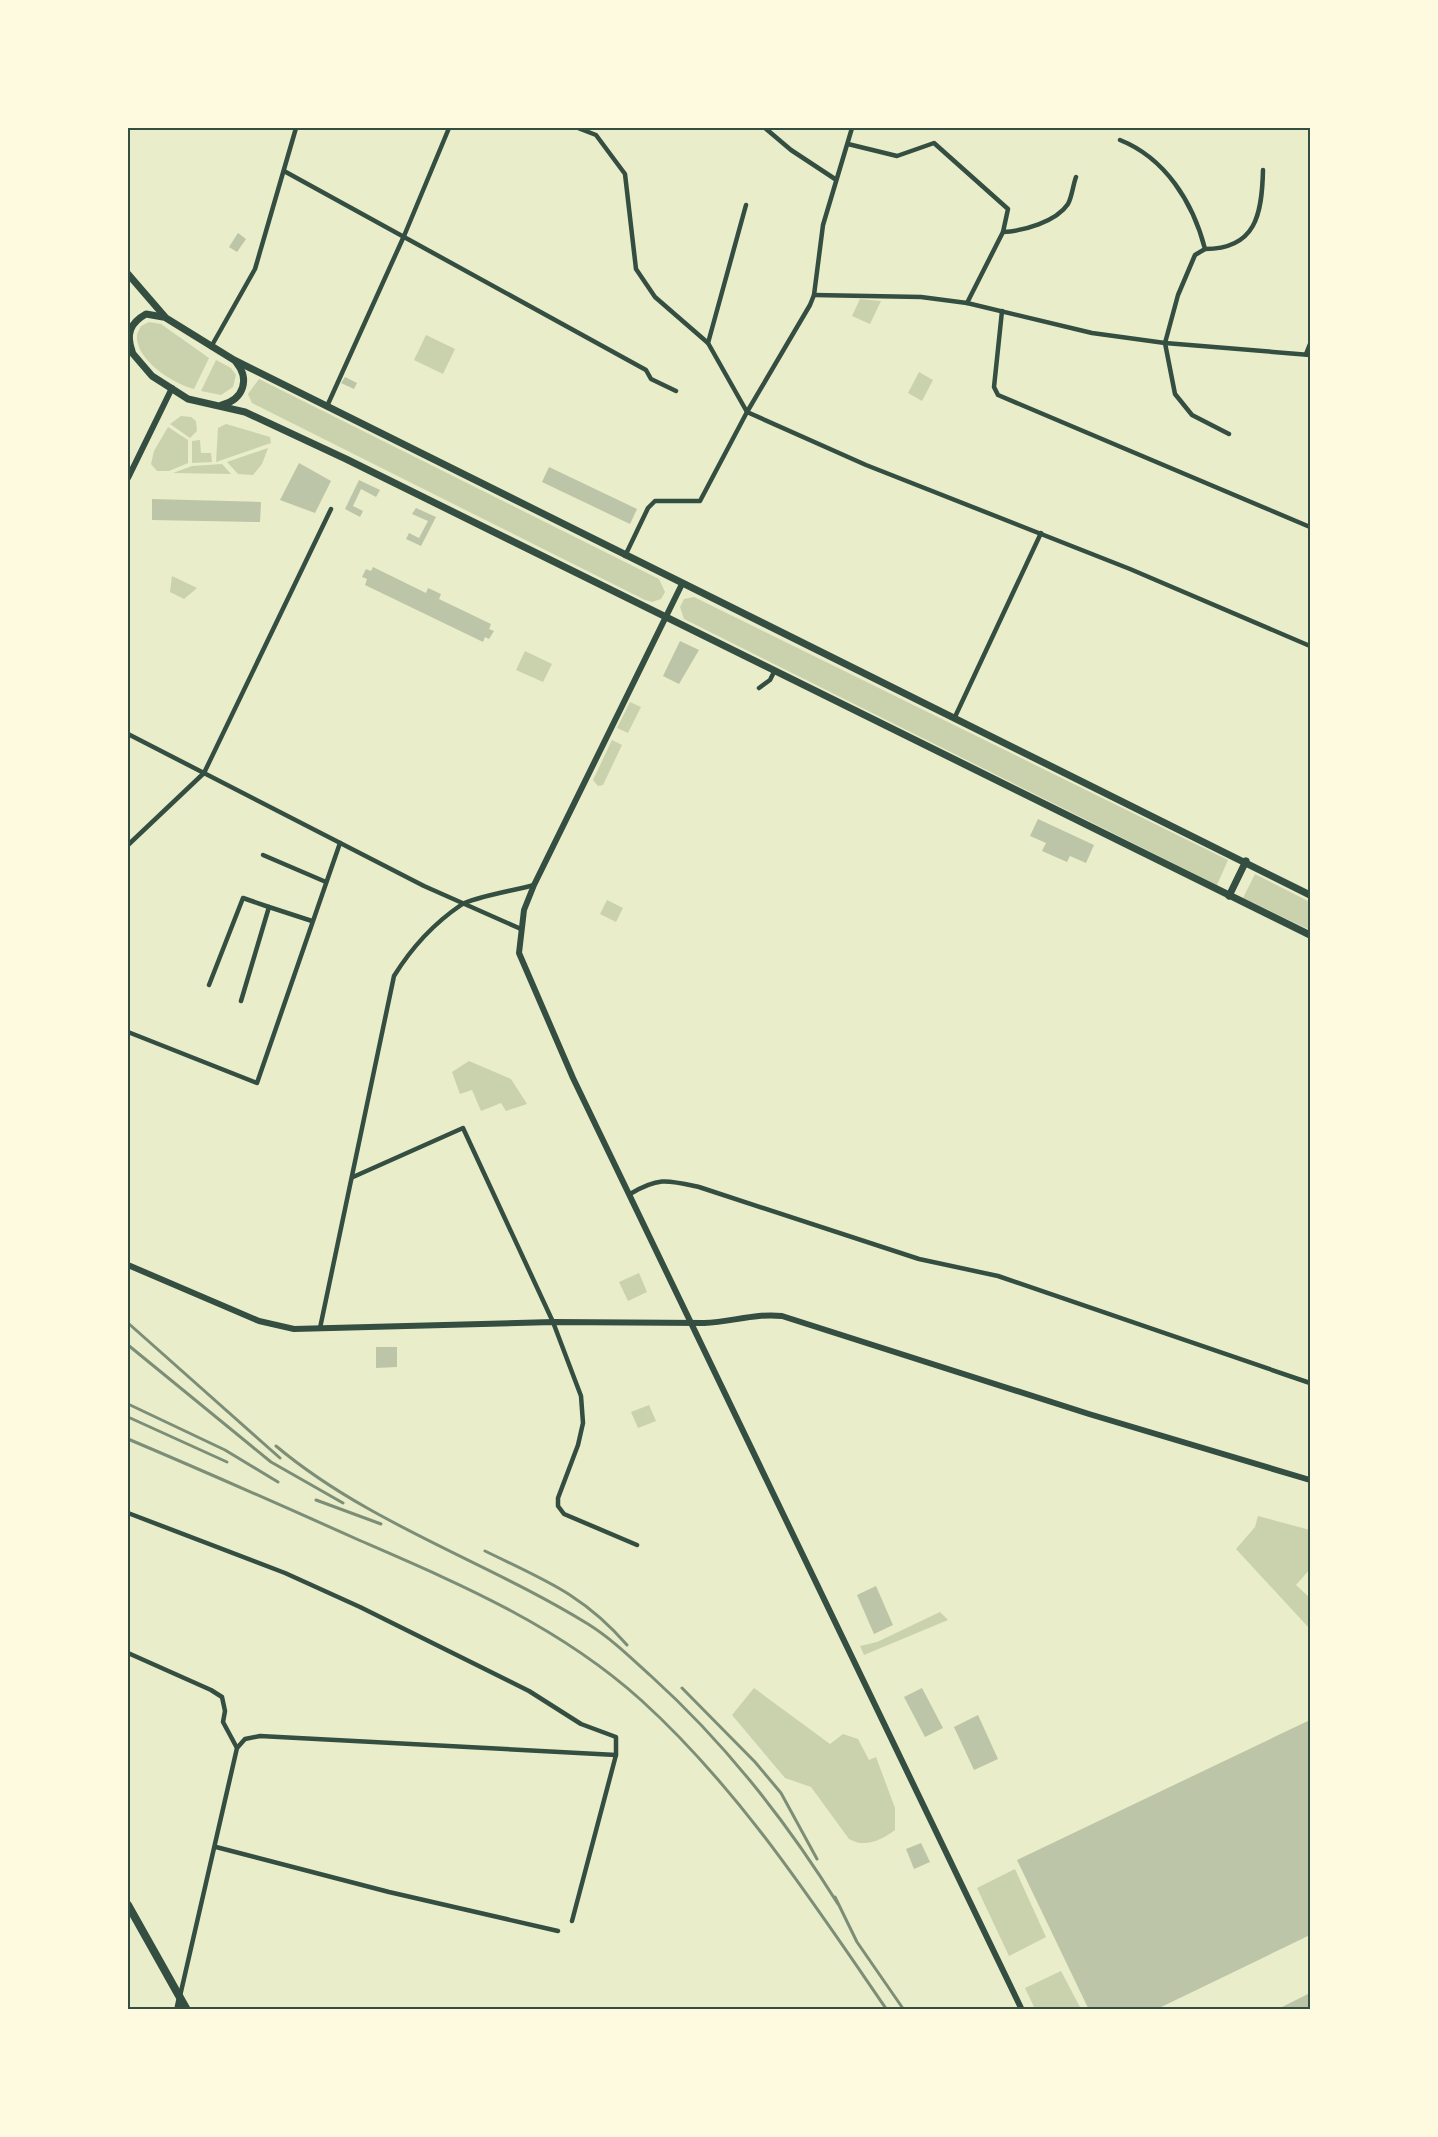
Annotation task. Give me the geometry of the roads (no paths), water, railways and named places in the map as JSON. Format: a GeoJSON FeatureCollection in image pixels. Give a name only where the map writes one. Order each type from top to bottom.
{"type":"FeatureCollection","features":[{"type":"Feature","properties":{"kind":"main road"},"geometry":{"type":"LineString","coordinates":[[128,274],[166,318],[234,360],[328,404],[625,556],[1311,895]]}},
{"type":"Feature","properties":{"kind":"main road"},"geometry":{"type":"LineString","coordinates":[[133,356],[128,340],[133,323],[146,314],[166,318]]}},
{"type":"Feature","properties":{"kind":"main road"},"geometry":{"type":"LineString","coordinates":[[128,348],[152,376],[188,399],[245,412],[346,459],[1311,935]]}},
{"type":"Feature","properties":{"kind":"main road"},"geometry":{"type":"LineString","coordinates":[[219,406],[237,398],[243,387],[245,377],[234,360]]}},
{"type":"Feature","properties":{"kind":"main road"},"geometry":{"type":"LineString","coordinates":[[1229,896],[1246,861]]}},
{"type":"Feature","properties":{"kind":"main road"},"geometry":{"type":"LineString","coordinates":[[128,1905],[188,2010]]}},
{"type":"Feature","properties":{"kind":"street"},"geometry":{"type":"LineString","coordinates":[[211,347],[255,269],[296,128]]}},
{"type":"Feature","properties":{"kind":"street"},"geometry":{"type":"LineString","coordinates":[[328,404],[404,236],[449,128]]}},
{"type":"Feature","properties":{"kind":"street"},"geometry":{"type":"LineString","coordinates":[[578,128],[596,135],[624,174],[636,269],[655,297],[708,343],[747,412],[867,465],[1311,646]]}},
{"type":"Feature","properties":{"kind":"street"},"geometry":{"type":"LineString","coordinates":[[596,135],[598,128]]}},
{"type":"Feature","properties":{"kind":"street"},"geometry":{"type":"LineString","coordinates":[[765,128],[792,150],[835,179]]}},
{"type":"Feature","properties":{"kind":"street"},"geometry":{"type":"LineString","coordinates":[[625,556],[648,508],[655,501],[700,501],[747,412],[814,295],[823,225],[852,128]]}},
{"type":"Feature","properties":{"kind":"street"},"geometry":{"type":"LineString","coordinates":[[1120,140],[1138,147],[1152,157],[1170,176],[1199,228],[1205,249]]}},
{"type":"Feature","properties":{"kind":"street"},"geometry":{"type":"LineString","coordinates":[[848,144],[897,156],[934,143],[1008,209],[1003,232],[967,303]]}},
{"type":"Feature","properties":{"kind":"street"},"geometry":{"type":"LineString","coordinates":[[1229,434],[1192,415],[1175,394],[1166,343],[1182,285],[1195,255],[1205,249],[1231,248],[1245,238],[1257,219],[1263,195],[1263,170]]}},
{"type":"Feature","properties":{"kind":"street"},"geometry":{"type":"LineString","coordinates":[[284,171],[646,370],[651,379],[676,391]]}},
{"type":"Feature","properties":{"kind":"street"},"geometry":{"type":"LineString","coordinates":[[1003,232],[1021,231],[1055,216],[1068,204],[1076,177]]}},
{"type":"Feature","properties":{"kind":"street"},"geometry":{"type":"LineString","coordinates":[[708,343],[746,205]]}},
{"type":"Feature","properties":{"kind":"street"},"geometry":{"type":"LineString","coordinates":[[814,295],[921,297],[967,303],[1092,333],[1166,343],[1308,354],[1311,344]]}},
{"type":"Feature","properties":{"kind":"street"},"geometry":{"type":"LineString","coordinates":[[1002,311],[994,387],[998,395],[1311,527]]}},
{"type":"Feature","properties":{"kind":"street"},"geometry":{"type":"LineString","coordinates":[[128,478],[172,388]]}},
{"type":"Feature","properties":{"kind":"street"},"geometry":{"type":"LineString","coordinates":[[128,845],[204,773],[331,509]]}},
{"type":"Feature","properties":{"kind":"street"},"geometry":{"type":"LineString","coordinates":[[954,719],[1041,534]]}},
{"type":"Feature","properties":{"kind":"street"},"geometry":{"type":"LineString","coordinates":[[682,584],[534,885],[524,910],[519,953],[527,977],[690,1323],[1022,2010]]}},
{"type":"Feature","properties":{"kind":"street"},"geometry":{"type":"LineString","coordinates":[[759,688],[770,680],[775,670]]}},
{"type":"Feature","properties":{"kind":"street"},"geometry":{"type":"LineString","coordinates":[[128,734],[462,904],[522,929]]}},
{"type":"Feature","properties":{"kind":"street"},"geometry":{"type":"LineString","coordinates":[[128,1032],[258,1083],[340,843]]}},
{"type":"Feature","properties":{"kind":"street"},"geometry":{"type":"LineString","coordinates":[[263,855],[326,882]]}},
{"type":"Feature","properties":{"kind":"street"},"geometry":{"type":"LineString","coordinates":[[320,1328],[394,975],[412,947],[462,904],[534,885]]}},
{"type":"Feature","properties":{"kind":"street"},"geometry":{"type":"LineString","coordinates":[[208,985],[243,898],[312,921]]}},
{"type":"Feature","properties":{"kind":"street"},"geometry":{"type":"LineString","coordinates":[[242,1001],[269,907]]}},
{"type":"Feature","properties":{"kind":"street"},"geometry":{"type":"LineString","coordinates":[[353,1177],[463,1128],[553,1322],[581,1396],[583,1423],[578,1445],[558,1498],[558,1506],[564,1515],[637,1545]]}},
{"type":"Feature","properties":{"kind":"street"},"geometry":{"type":"LineString","coordinates":[[630,1194],[650,1182],[665,1179],[699,1187],[757,1204],[919,1259],[998,1276],[1311,1383]]}},
{"type":"Feature","properties":{"kind":"street"},"geometry":{"type":"LineString","coordinates":[[128,1265],[259,1322],[278,1327],[553,1322],[690,1323],[727,1322],[759,1314],[783,1316],[1089,1414],[1311,1480]]}},
{"type":"Feature","properties":{"kind":"street"},"geometry":{"type":"LineString","coordinates":[[128,1513],[285,1573],[459,1655],[529,1691],[581,1724],[616,1737],[618,1746],[616,1755],[572,1921]]}},
{"type":"Feature","properties":{"kind":"street"},"geometry":{"type":"LineString","coordinates":[[128,1653],[222,1697],[225,1711],[223,1722],[237,1748]]}},
{"type":"Feature","properties":{"kind":"street"},"geometry":{"type":"LineString","coordinates":[[177,2010],[237,1748],[244,1739],[260,1736],[616,1755]]}},
{"type":"Feature","properties":{"kind":"street"},"geometry":{"type":"LineString","coordinates":[[216,1847],[390,1892],[558,1931]]}},
{"type":"Feature","properties":{"kind":"railway"},"geometry":{"type":"LineString","coordinates":[[128,1323],[280,1458]]}},
{"type":"Feature","properties":{"kind":"railway"},"geometry":{"type":"LineString","coordinates":[[128,1345],[271,1462],[343,1503]]}},
{"type":"Feature","properties":{"kind":"railway"},"geometry":{"type":"LineString","coordinates":[[128,1404],[225,1450],[278,1482]]}},
{"type":"Feature","properties":{"kind":"railway"},"geometry":{"type":"LineString","coordinates":[[128,1417],[227,1462]]}},
{"type":"Feature","properties":{"kind":"railway"},"geometry":{"type":"LineString","coordinates":[[128,1439],[471,1591],[577,1650],[609,1674],[677,1734],[742,1808],[802,1887],[887,2010]]}},
{"type":"Feature","properties":{"kind":"railway"},"geometry":{"type":"LineString","coordinates":[[276,1446],[350,1498],[429,1541],[549,1601],[613,1642],[678,1702],[729,1755],[797,1842],[838,1904]]}},
{"type":"Feature","properties":{"kind":"railway"},"geometry":{"type":"LineString","coordinates":[[316,1500],[381,1524]]}},
{"type":"Feature","properties":{"kind":"railway"},"geometry":{"type":"LineString","coordinates":[[485,1551],[544,1580],[578,1600],[595,1613],[627,1645]]}},
{"type":"Feature","properties":{"kind":"railway"},"geometry":{"type":"LineString","coordinates":[[682,1688],[755,1762],[781,1793],[817,1859]]}},
{"type":"Feature","properties":{"kind":"railway"},"geometry":{"type":"LineString","coordinates":[[835,1897],[857,1942],[904,2010]]}}]}
